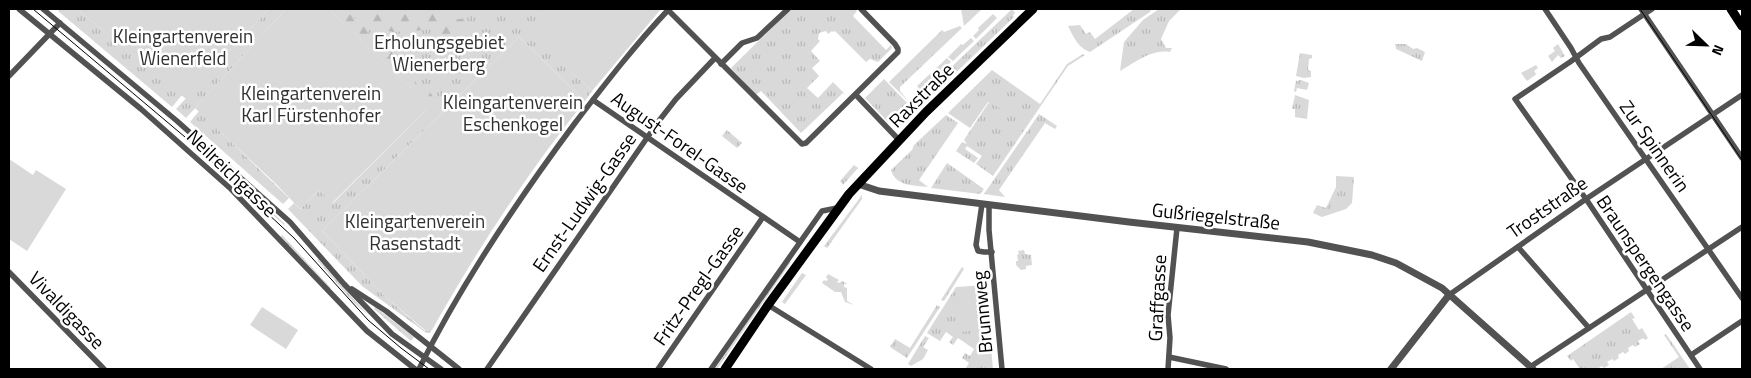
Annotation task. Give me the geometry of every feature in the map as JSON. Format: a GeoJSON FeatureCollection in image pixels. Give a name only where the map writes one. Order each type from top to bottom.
{"type":"FeatureCollection","features":[{"type":"Feature","properties":{"kind":"main road","name":"Raxstraße"},"geometry":{"type":"LineString","coordinates":[[725,369],[837,208],[926,112],[1033,9]]}},
{"type":"Feature","properties":{"kind":"main road"},"geometry":{"type":"LineString","coordinates":[[1731,9],[1742,26]]}},
{"type":"Feature","properties":{"kind":"street","name":"Neilreichgasse"},"geometry":{"type":"LineString","coordinates":[[19,9],[141,109],[231,189],[367,331],[415,369]]}},
{"type":"Feature","properties":{"kind":"street","name":"Neilreichgasse"},"geometry":{"type":"LineString","coordinates":[[43,9],[177,121],[290,222],[344,284],[392,334],[441,369]]}},
{"type":"Feature","properties":{"kind":"street"},"geometry":{"type":"LineString","coordinates":[[419,369],[430,346],[468,281],[547,161],[593,100],[668,9],[802,144],[806,143],[896,55],[898,49],[861,9]]}},
{"type":"Feature","properties":{"kind":"street"},"geometry":{"type":"LineString","coordinates":[[721,64],[746,41],[757,38],[788,9]]}},
{"type":"Feature","properties":{"kind":"street","name":"Zur Spinnerin"},"geometry":{"type":"LineString","coordinates":[[1545,9],[1572,48],[1576,58],[1742,298]]}},
{"type":"Feature","properties":{"kind":"street"},"geometry":{"type":"LineString","coordinates":[[1576,58],[1600,40],[1610,37],[1643,11],[1652,9]]}},
{"type":"Feature","properties":{"kind":"street"},"geometry":{"type":"LineString","coordinates":[[1643,11],[1742,158]]}},
{"type":"Feature","properties":{"kind":"street"},"geometry":{"type":"LineString","coordinates":[[9,76],[60,23]]}},
{"type":"Feature","properties":{"kind":"street","name":"Ernst-Ludwig-Gasse"},"geometry":{"type":"LineString","coordinates":[[487,369],[647,137],[676,99],[715,58]]}},
{"type":"Feature","properties":{"kind":"street","name":"Braunspergengasse"},"geometry":{"type":"LineString","coordinates":[[1576,58],[1515,99],[1586,199],[1700,369]]}},
{"type":"Feature","properties":{"kind":"street"},"geometry":{"type":"LineString","coordinates":[[856,95],[899,140]]}},
{"type":"Feature","properties":{"kind":"street","name":"Troststraße"},"geometry":{"type":"LineString","coordinates":[[1391,369],[1449,295],[1586,199],[1742,95]]}},
{"type":"Feature","properties":{"kind":"street","name":"August-Forel-Gasse"},"geometry":{"type":"LineString","coordinates":[[593,100],[800,242]]}},
{"type":"Feature","properties":{"kind":"street","name":"Gußriegelstraße"},"geometry":{"type":"LineString","coordinates":[[858,184],[879,191],[1177,228],[1308,242],[1372,255],[1396,263],[1442,288],[1532,368]]}},
{"type":"Feature","properties":{"kind":"street","name":"Brunnweg"},"geometry":{"type":"LineString","coordinates":[[986,204],[976,245],[978,251],[992,252]]}},
{"type":"Feature","properties":{"kind":"street","name":"Brunnweg"},"geometry":{"type":"LineString","coordinates":[[986,204],[1002,369]]}},
{"type":"Feature","properties":{"kind":"street","name":"Raxstraße"},"geometry":{"type":"LineString","coordinates":[[711,369],[822,210],[837,208]]}},
{"type":"Feature","properties":{"kind":"street","name":"Fritz-Pregl-Gasse"},"geometry":{"type":"LineString","coordinates":[[658,369],[763,217]]}},
{"type":"Feature","properties":{"kind":"street"},"geometry":{"type":"LineString","coordinates":[[1532,368],[1742,227]]}},
{"type":"Feature","properties":{"kind":"street","name":"Graffgasse"},"geometry":{"type":"LineString","coordinates":[[1168,369],[1170,338],[1168,315],[1177,228]]}},
{"type":"Feature","properties":{"kind":"street"},"geometry":{"type":"LineString","coordinates":[[1518,247],[1589,328]]}},
{"type":"Feature","properties":{"kind":"street","name":"Vivaldigasse"},"geometry":{"type":"LineString","coordinates":[[9,272],[104,369]]}},
{"type":"Feature","properties":{"kind":"street","name":"Neilreichgasse"},"geometry":{"type":"LineString","coordinates":[[344,284],[386,311],[460,369]]}},
{"type":"Feature","properties":{"kind":"street"},"geometry":{"type":"LineString","coordinates":[[768,305],[871,369]]}},
{"type":"Feature","properties":{"kind":"street"},"geometry":{"type":"LineString","coordinates":[[1691,356],[1742,322]]}},
{"type":"Feature","properties":{"kind":"street"},"geometry":{"type":"LineString","coordinates":[[1169,357],[1226,369]]}},
{"type":"Feature","properties":{"kind":"green space"},"geometry":{"type":"Polygon","coordinates":[[[60,9],[77,9],[182,95],[172,107],[58,11],[60,9]]]}},
{"type":"Feature","properties":{"kind":"green space","name":"Kleingartenverein Wienerfeld"},"geometry":{"type":"Polygon","coordinates":[[[77,9],[269,9],[186,99],[77,9]]]}},
{"type":"Feature","properties":{"kind":"green space"},"geometry":{"type":"Polygon","coordinates":[[[269,9],[286,9],[186,118],[176,109],[269,9]]]}},
{"type":"Feature","properties":{"kind":"green space","name":"Kleingartenverein Karl Fürstenhofer"},"geometry":{"type":"Polygon","coordinates":[[[286,9],[329,9],[430,106],[332,203],[319,190],[300,209],[195,108],[286,9]]]}},
{"type":"Feature","properties":{"kind":"green space","name":"Erholungsgebiet Wienerberg"},"geometry":{"type":"Polygon","coordinates":[[[329,9],[547,9],[528,29],[592,91],[585,101],[519,37],[322,231],[386,297],[425,331],[432,330],[429,333],[425,332],[362,286],[288,209],[294,203],[300,209],[319,190],[333,203],[430,106],[329,9]]]}},
{"type":"Feature","properties":{"kind":"green space"},"geometry":{"type":"Polygon","coordinates":[[[329,9],[344,9],[369,31],[365,44],[329,9]]]}},
{"type":"Feature","properties":{"kind":"green space"},"geometry":{"type":"Polygon","coordinates":[[[358,9],[447,9],[448,21],[466,18],[467,36],[462,42],[447,43],[441,38],[434,26],[425,30],[393,32],[382,29],[358,9]]]}},
{"type":"Feature","properties":{"kind":"green space","name":"Kleingartenverein Eschenkogel"},"geometry":{"type":"Polygon","coordinates":[[[547,9],[661,9],[592,91],[527,29],[547,9]]]}},
{"type":"Feature","properties":{"kind":"green space"},"geometry":{"type":"Polygon","coordinates":[[[791,9],[854,9],[857,11],[853,16],[886,50],[891,45],[892,48],[878,62],[870,59],[866,62],[835,31],[828,34],[826,31],[819,33],[818,39],[820,41],[811,51],[820,61],[812,68],[819,76],[807,88],[818,98],[833,82],[846,95],[843,93],[801,133],[761,91],[756,95],[731,68],[791,9]]]}},
{"type":"Feature","properties":{"kind":"green space"},"geometry":{"type":"Polygon","coordinates":[[[961,9],[982,9],[964,26],[961,9]]]}},
{"type":"Feature","properties":{"kind":"green space"},"geometry":{"type":"Polygon","coordinates":[[[1012,9],[1015,13],[1014,17],[900,126],[895,121],[1012,9]]]}},
{"type":"Feature","properties":{"kind":"green space"},"geometry":{"type":"Polygon","coordinates":[[[1134,9],[1151,9],[1150,12],[1090,52],[1079,45],[1068,26],[1080,25],[1086,34],[1090,32],[1095,39],[1134,9]]]}},
{"type":"Feature","properties":{"kind":"green space"},"geometry":{"type":"Polygon","coordinates":[[[1159,9],[1181,9],[1169,21],[1161,39],[1166,48],[1172,48],[1170,52],[1150,54],[1120,71],[1124,42],[1143,20],[1159,9]]]}},
{"type":"Feature","properties":{"kind":"green space"},"geometry":{"type":"Polygon","coordinates":[[[993,14],[997,18],[976,39],[973,36],[979,30],[978,28],[993,14]]]}},
{"type":"Feature","properties":{"kind":"green space"},"geometry":{"type":"Polygon","coordinates":[[[960,26],[962,28],[900,87],[900,91],[909,102],[889,82],[942,30],[944,32],[960,26]]]}},
{"type":"Feature","properties":{"kind":"green space","name":"Kleingartenverein Rasenstadt"},"geometry":{"type":"Polygon","coordinates":[[[519,37],[585,101],[543,156],[504,212],[432,330],[426,331],[386,297],[322,231],[519,37]]]}},
{"type":"Feature","properties":{"kind":"green space"},"geometry":{"type":"Polygon","coordinates":[[[971,38],[974,41],[953,61],[948,57],[961,44],[963,45],[971,38]]]}},
{"type":"Feature","properties":{"kind":"green space"},"geometry":{"type":"Polygon","coordinates":[[[366,44],[407,52],[415,67],[416,83],[430,92],[436,102],[429,113],[424,112],[430,106],[366,44]]]}},
{"type":"Feature","properties":{"kind":"green space"},"geometry":{"type":"Polygon","coordinates":[[[1395,44],[1406,44],[1413,49],[1417,48],[1425,52],[1422,61],[1396,49],[1395,44]]]}},
{"type":"Feature","properties":{"kind":"green space"},"geometry":{"type":"Polygon","coordinates":[[[1558,44],[1565,56],[1561,58],[1558,55],[1552,62],[1548,56],[1555,51],[1553,48],[1558,44]]]}},
{"type":"Feature","properties":{"kind":"green space"},"geometry":{"type":"Polygon","coordinates":[[[1300,53],[1312,55],[1312,58],[1309,59],[1308,70],[1311,71],[1311,77],[1296,76],[1300,53]]]}},
{"type":"Feature","properties":{"kind":"green space"},"geometry":{"type":"Polygon","coordinates":[[[1083,54],[1085,55],[1068,66],[993,176],[976,164],[982,156],[967,146],[965,149],[978,158],[974,163],[956,151],[962,142],[967,144],[964,140],[989,102],[970,128],[948,113],[992,70],[1040,104],[1067,64],[1083,54]]]}},
{"type":"Feature","properties":{"kind":"green space"},"geometry":{"type":"Polygon","coordinates":[[[947,58],[951,62],[938,75],[933,71],[947,58]]]}},
{"type":"Feature","properties":{"kind":"green space"},"geometry":{"type":"Polygon","coordinates":[[[1536,65],[1538,68],[1534,71],[1536,74],[1538,73],[1527,81],[1521,73],[1536,65]]]}},
{"type":"Feature","properties":{"kind":"green space"},"geometry":{"type":"Polygon","coordinates":[[[932,72],[936,77],[921,91],[917,86],[932,72]]]}},
{"type":"Feature","properties":{"kind":"green space"},"geometry":{"type":"Polygon","coordinates":[[[884,79],[908,104],[888,122],[865,98],[884,79]]]}},
{"type":"Feature","properties":{"kind":"green space"},"geometry":{"type":"Polygon","coordinates":[[[1301,80],[1309,83],[1307,90],[1297,88],[1296,92],[1294,91],[1296,81],[1301,80]]]}},
{"type":"Feature","properties":{"kind":"green space"},"geometry":{"type":"Polygon","coordinates":[[[993,88],[1012,100],[1008,105],[1001,109],[982,98],[993,88]]]}},
{"type":"Feature","properties":{"kind":"green space"},"geometry":{"type":"Polygon","coordinates":[[[1295,95],[1309,100],[1307,119],[1295,117],[1295,109],[1292,109],[1295,95]]]}},
{"type":"Feature","properties":{"kind":"green space"},"geometry":{"type":"Polygon","coordinates":[[[199,111],[289,198],[283,204],[190,122],[199,111]]]}},
{"type":"Feature","properties":{"kind":"green space"},"geometry":{"type":"Polygon","coordinates":[[[1039,114],[1057,126],[1055,129],[1045,123],[999,190],[1005,197],[984,194],[1039,114]]]}},
{"type":"Feature","properties":{"kind":"green space"},"geometry":{"type":"Polygon","coordinates":[[[946,115],[958,123],[919,180],[928,187],[906,184],[897,180],[891,170],[946,115]]]}},
{"type":"Feature","properties":{"kind":"green space"},"geometry":{"type":"Polygon","coordinates":[[[727,130],[742,143],[737,148],[722,136],[727,130]]]}},
{"type":"Feature","properties":{"kind":"green space"},"geometry":{"type":"Polygon","coordinates":[[[194,141],[285,224],[284,225],[194,141]]]}},
{"type":"Feature","properties":{"kind":"green space"},"geometry":{"type":"Polygon","coordinates":[[[9,159],[33,175],[36,170],[66,189],[27,251],[9,239],[9,159]]]}},
{"type":"Feature","properties":{"kind":"green space"},"geometry":{"type":"Polygon","coordinates":[[[947,163],[984,189],[980,194],[931,188],[947,163]]]}},
{"type":"Feature","properties":{"kind":"green space"},"geometry":{"type":"Polygon","coordinates":[[[854,165],[858,168],[843,185],[840,181],[854,165]]]}},
{"type":"Feature","properties":{"kind":"green space"},"geometry":{"type":"Polygon","coordinates":[[[1336,176],[1354,177],[1352,203],[1346,209],[1322,217],[1313,213],[1317,205],[1326,208],[1336,187],[1336,176]]]}},
{"type":"Feature","properties":{"kind":"green space"},"geometry":{"type":"Polygon","coordinates":[[[862,195],[862,199],[827,248],[824,246],[862,195]]]}},
{"type":"Feature","properties":{"kind":"green space"},"geometry":{"type":"Polygon","coordinates":[[[282,235],[331,288],[330,289],[280,237],[282,235]]]}},
{"type":"Feature","properties":{"kind":"green space"},"geometry":{"type":"Polygon","coordinates":[[[1024,250],[1025,254],[1031,255],[1032,265],[1026,266],[1026,269],[1021,270],[1016,265],[1016,261],[1018,261],[1018,251],[1024,250]]]}},
{"type":"Feature","properties":{"kind":"green space"},"geometry":{"type":"Polygon","coordinates":[[[318,259],[368,315],[353,302],[318,259]]]}},
{"type":"Feature","properties":{"kind":"green space"},"geometry":{"type":"Polygon","coordinates":[[[789,261],[791,262],[717,369],[715,369],[789,261]]]}},
{"type":"Feature","properties":{"kind":"green space"},"geometry":{"type":"Polygon","coordinates":[[[962,267],[964,269],[944,301],[941,300],[962,267]]]}},
{"type":"Feature","properties":{"kind":"green space"},"geometry":{"type":"Polygon","coordinates":[[[802,273],[806,275],[785,304],[782,302],[802,273]]]}},
{"type":"Feature","properties":{"kind":"green space"},"geometry":{"type":"Polygon","coordinates":[[[828,274],[839,280],[837,282],[842,281],[847,284],[844,284],[844,287],[847,288],[847,301],[854,305],[845,302],[841,292],[835,292],[822,283],[824,280],[828,280],[826,277],[828,274]]]}},
{"type":"Feature","properties":{"kind":"green space"},"geometry":{"type":"Polygon","coordinates":[[[985,285],[993,369],[965,369],[969,363],[962,358],[965,353],[970,356],[974,349],[958,338],[953,345],[949,342],[953,337],[946,332],[940,341],[927,333],[956,287],[985,285]]]}},
{"type":"Feature","properties":{"kind":"green space"},"geometry":{"type":"Polygon","coordinates":[[[975,298],[978,330],[960,332],[958,300],[975,298]]]}},
{"type":"Feature","properties":{"kind":"green space"},"geometry":{"type":"Polygon","coordinates":[[[937,305],[940,307],[907,358],[890,347],[895,339],[910,348],[937,305]]]}},
{"type":"Feature","properties":{"kind":"green space"},"geometry":{"type":"Polygon","coordinates":[[[262,307],[298,330],[286,349],[250,325],[262,307]]]}},
{"type":"Feature","properties":{"kind":"green space"},"geometry":{"type":"Polygon","coordinates":[[[375,307],[414,337],[411,341],[374,309],[375,307]]]}},
{"type":"Feature","properties":{"kind":"green space"},"geometry":{"type":"Polygon","coordinates":[[[1631,312],[1635,318],[1632,319],[1639,330],[1642,328],[1648,338],[1638,341],[1640,344],[1628,348],[1629,351],[1618,355],[1619,358],[1614,361],[1612,359],[1607,362],[1609,365],[1604,368],[1602,366],[1597,369],[1580,369],[1573,359],[1571,361],[1567,356],[1631,312]]]}},
{"type":"Feature","properties":{"kind":"green space"},"geometry":{"type":"Polygon","coordinates":[[[1666,334],[1690,369],[1661,369],[1679,357],[1664,335],[1666,334]]]}},
{"type":"Feature","properties":{"kind":"green space"},"geometry":{"type":"Polygon","coordinates":[[[925,336],[929,338],[923,347],[928,350],[923,359],[911,366],[908,364],[925,336]]]}},
{"type":"Feature","properties":{"kind":"tram line"},"geometry":{"type":"LineString","coordinates":[[33,9],[185,137],[294,238],[368,320],[429,369]]}},
{"type":"Feature","properties":{"kind":"tram line"},"geometry":{"type":"LineString","coordinates":[[1640,9],[1742,160]]}}]}
